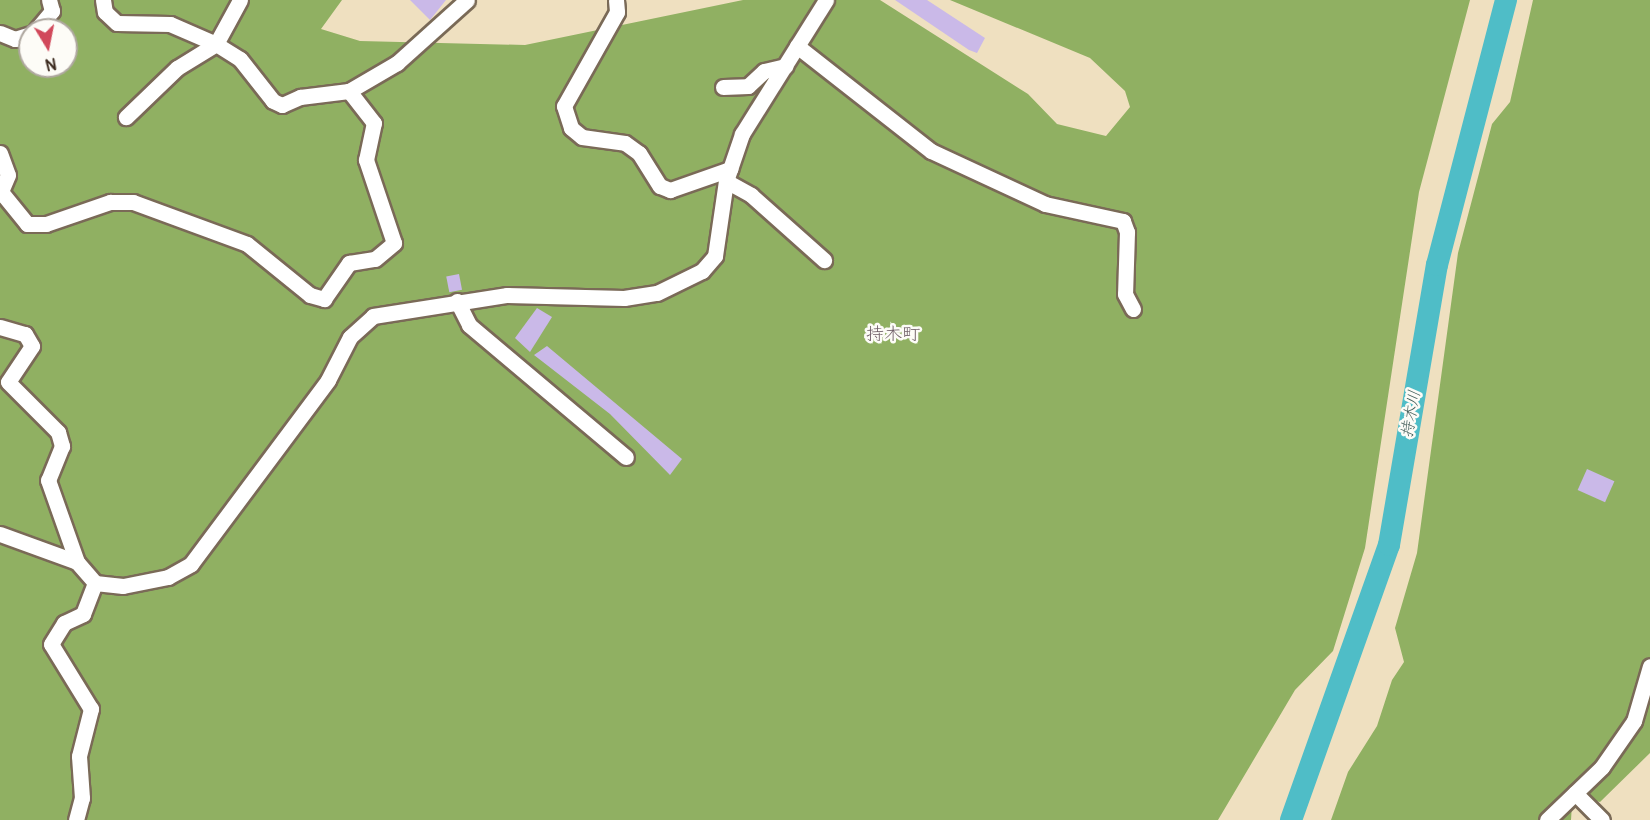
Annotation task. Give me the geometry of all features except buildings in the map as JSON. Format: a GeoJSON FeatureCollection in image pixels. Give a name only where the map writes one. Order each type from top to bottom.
{"type":"FeatureCollection","features":[{"type":"Feature","properties":{"kind":"street"},"geometry":{"type":"LineString","coordinates":[[46,18],[52,11],[49,0]]}},
{"type":"Feature","properties":{"kind":"street"},"geometry":{"type":"LineString","coordinates":[[103,0],[105,12],[117,23],[170,24],[216,44],[240,59],[282,105],[300,97],[350,91],[397,63],[466,0]]}},
{"type":"Feature","properties":{"kind":"street"},"geometry":{"type":"LineString","coordinates":[[126,117],[164,79],[216,44],[240,0]]}},
{"type":"Feature","properties":{"kind":"street"},"geometry":{"type":"LineString","coordinates":[[616,0],[617,12],[564,106],[571,128],[582,137],[625,143],[639,153],[660,186],[670,190],[728,175]]}},
{"type":"Feature","properties":{"kind":"street"},"geometry":{"type":"LineString","coordinates":[[95,583],[145,582],[191,564],[328,380],[362,323],[456,301],[657,293],[702,271],[715,256],[728,175],[742,134],[826,0]]}},
{"type":"Feature","properties":{"kind":"street"},"geometry":{"type":"LineString","coordinates":[[0,33],[18,38]]}},
{"type":"Feature","properties":{"kind":"street"},"geometry":{"type":"LineString","coordinates":[[797,46],[931,151],[1045,204],[1122,221],[1127,232],[1125,294],[1133,309]]}},
{"type":"Feature","properties":{"kind":"street"},"geometry":{"type":"LineString","coordinates":[[723,87],[748,86],[764,71],[784,66]]}},
{"type":"Feature","properties":{"kind":"street"},"geometry":{"type":"LineString","coordinates":[[0,153],[8,175],[1,193],[27,224],[46,224],[110,202],[133,202],[247,244],[310,295],[324,299],[349,263],[375,259],[394,243],[366,160],[374,123],[350,91]]}},
{"type":"Feature","properties":{"kind":"street"},"geometry":{"type":"LineString","coordinates":[[728,175],[824,260]]}},
{"type":"Feature","properties":{"kind":"street"},"geometry":{"type":"LineString","coordinates":[[456,301],[469,325],[626,457]]}},
{"type":"Feature","properties":{"kind":"street"},"geometry":{"type":"LineString","coordinates":[[0,327],[26,334],[32,346],[8,382],[58,432],[62,446],[48,480],[77,562],[95,583]]}},
{"type":"Feature","properties":{"kind":"street"},"geometry":{"type":"LineString","coordinates":[[0,534],[77,562]]}},
{"type":"Feature","properties":{"kind":"street"},"geometry":{"type":"LineString","coordinates":[[76,820],[82,798],[79,756],[91,709],[51,644],[64,623],[83,614],[95,583]]}},
{"type":"Feature","properties":{"kind":"street"},"geometry":{"type":"LineString","coordinates":[[1547,820],[1602,767],[1634,721],[1650,666]]}},
{"type":"Feature","properties":{"kind":"street"},"geometry":{"type":"LineString","coordinates":[[1575,793],[1602,820]]}},
{"type":"Feature","properties":{"kind":"green space"},"geometry":{"type":"Polygon","coordinates":[[[0,0],[342,0],[321,29],[360,41],[525,45],[743,0],[880,0],[1028,94],[1057,124],[1106,136],[1130,107],[1125,91],[1090,58],[950,0],[1470,0],[1419,192],[1365,548],[1333,651],[1295,690],[1218,820],[0,820],[0,0]]]}},
{"type":"Feature","properties":{"kind":"green space"},"geometry":{"type":"Polygon","coordinates":[[[1533,0],[1650,0],[1650,753],[1600,802],[1585,798],[1572,804],[1571,820],[1331,820],[1348,772],[1377,726],[1392,680],[1404,662],[1395,628],[1417,553],[1458,253],[1492,124],[1510,102],[1533,0]]]}},
{"type":"Feature","properties":{"kind":"waterway","name":"持木川"},"geometry":{"type":"LineString","coordinates":[[1291,820],[1389,545],[1437,265],[1506,0]]}},
{"type":"Feature","properties":{"kind":"district","name":"持木町"},"geometry":{"type":"Point","coordinates":[893,335]}}]}
